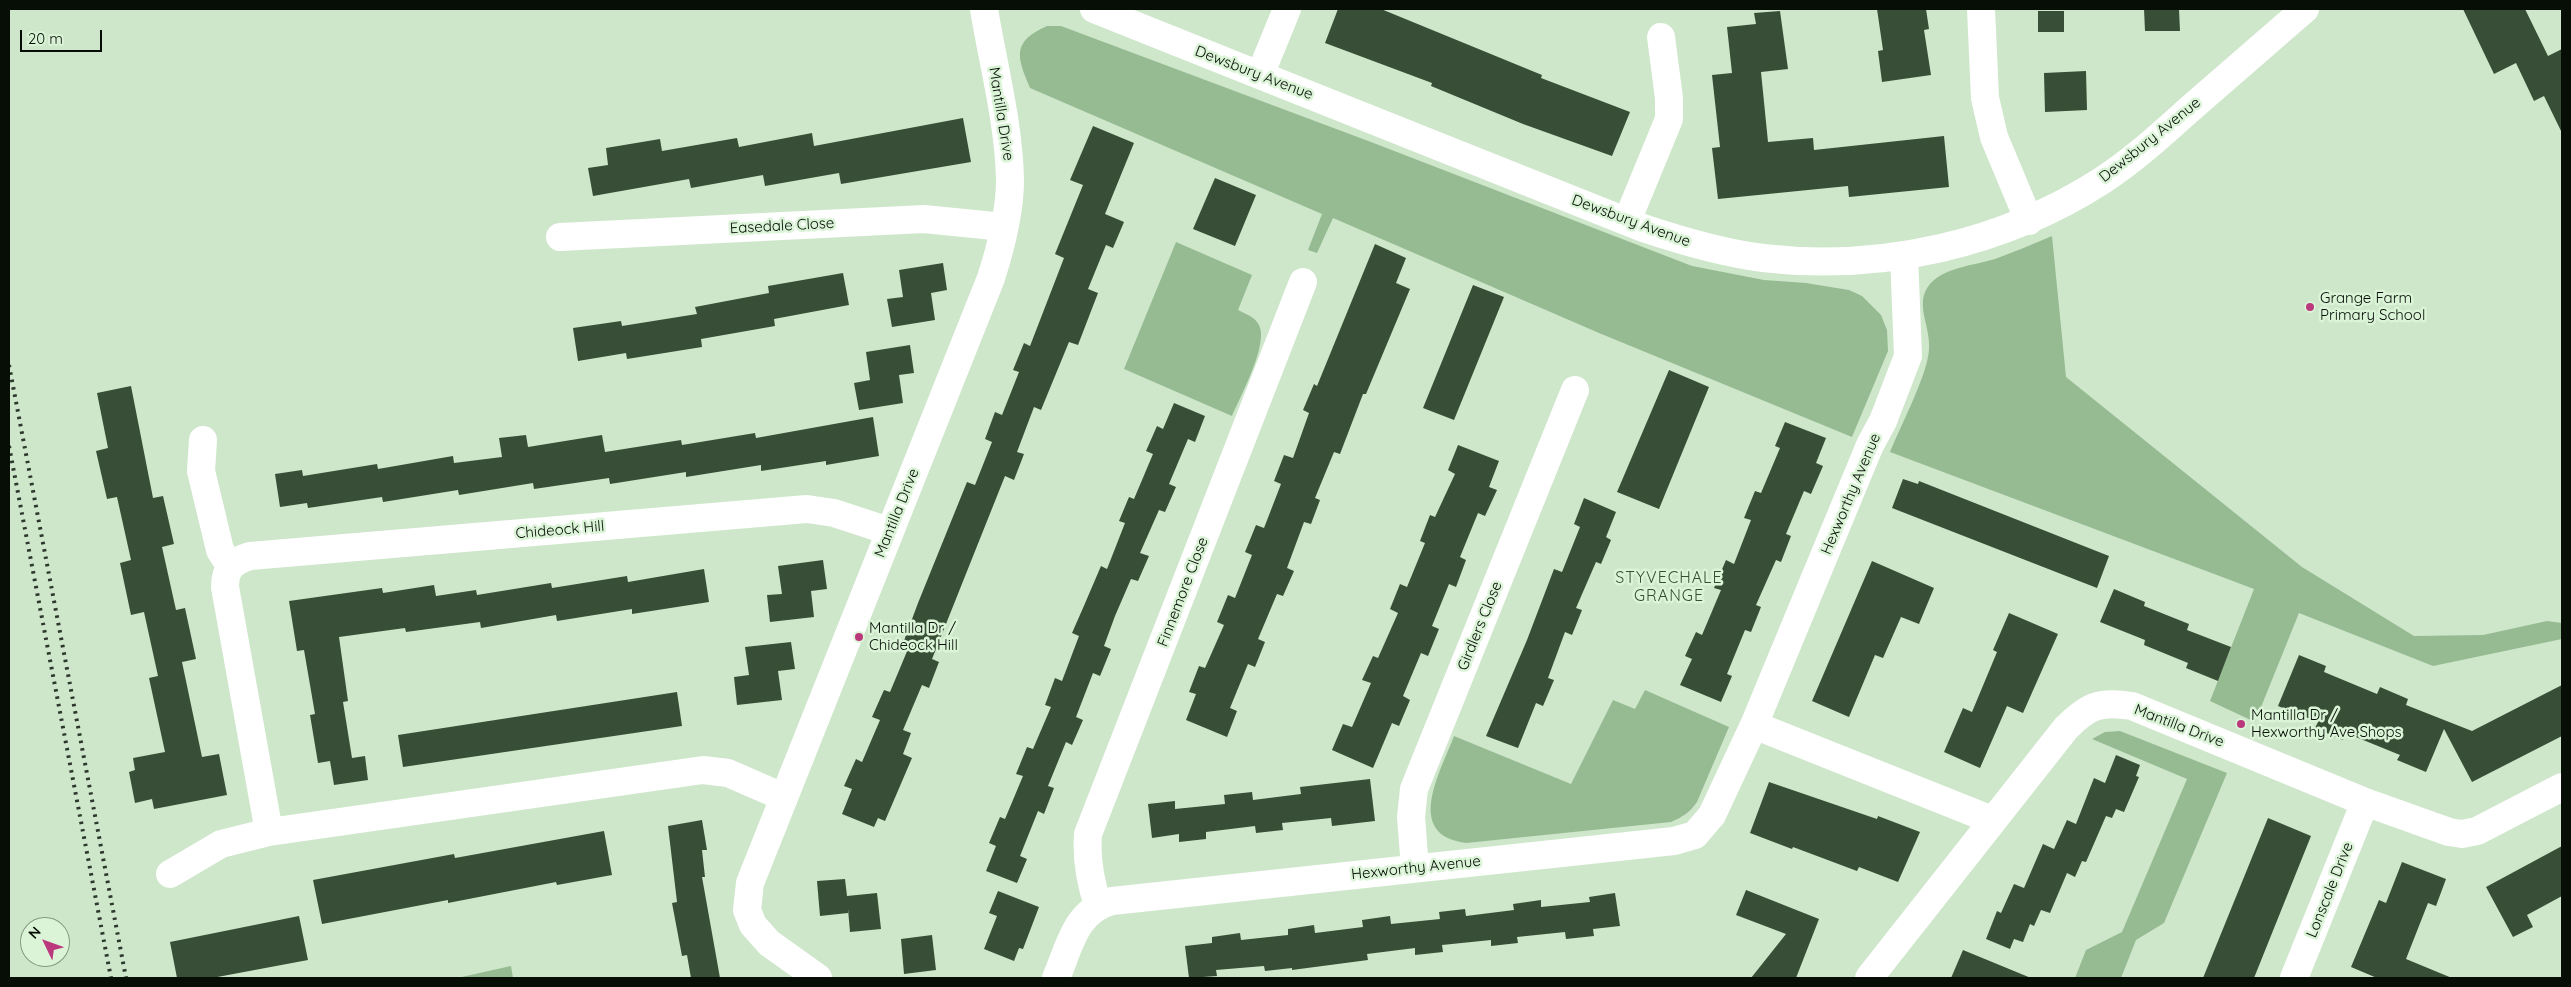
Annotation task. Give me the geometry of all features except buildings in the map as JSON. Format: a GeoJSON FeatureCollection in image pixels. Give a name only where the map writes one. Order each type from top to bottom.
{"type":"FeatureCollection","features":[{"type":"Feature","properties":{"kind":"street","name":"Mantilla Drive"},"geometry":{"type":"LineString","coordinates":[[818,978],[786,969],[769,943],[753,925],[747,910],[746,900],[750,883],[783,797],[991,278],[1004,226],[1009,188],[1008,162],[984,9]]}},
{"type":"Feature","properties":{"kind":"street","name":"Dewsbury Avenue"},"geometry":{"type":"LineString","coordinates":[[1094,9],[1627,221],[1694,245],[1763,258],[1829,262],[1904,255],[1955,246],[2028,220],[2103,180],[2150,144],[2305,9]]}},
{"type":"Feature","properties":{"kind":"street"},"geometry":{"type":"LineString","coordinates":[[1260,75],[1287,9]]}},
{"type":"Feature","properties":{"kind":"street"},"geometry":{"type":"LineString","coordinates":[[1981,9],[1985,98],[1994,137],[2028,220]]}},
{"type":"Feature","properties":{"kind":"street"},"geometry":{"type":"LineString","coordinates":[[1627,221],[1669,119],[1669,98],[1660,28]]}},
{"type":"Feature","properties":{"kind":"street","name":"Easedale Close"},"geometry":{"type":"LineString","coordinates":[[560,237],[924,219],[1004,226]]}},
{"type":"Feature","properties":{"kind":"street","name":"Hexworthy Avenue"},"geometry":{"type":"LineString","coordinates":[[1098,904],[1689,838],[1704,826],[1712,815],[1754,725],[1870,445],[1883,421],[1908,356],[1904,255]]}},
{"type":"Feature","properties":{"kind":"street","name":"Finnemore Close"},"geometry":{"type":"LineString","coordinates":[[1098,904],[1089,873],[1086,853],[1088,834],[1304,282]]}},
{"type":"Feature","properties":{"kind":"street","name":"Girdlers Close"},"geometry":{"type":"LineString","coordinates":[[1415,868],[1411,817],[1414,789],[1575,390]]}},
{"type":"Feature","properties":{"kind":"street"},"geometry":{"type":"LineString","coordinates":[[203,440],[201,471],[220,550],[230,566],[225,576],[225,587],[269,832]]}},
{"type":"Feature","properties":{"kind":"street","name":"Chideock Hill"},"geometry":{"type":"LineString","coordinates":[[230,566],[238,560],[250,556],[807,509],[834,513],[889,531]]}},
{"type":"Feature","properties":{"kind":"street","name":"Mantilla Drive"},"geometry":{"type":"LineString","coordinates":[[1869,978],[2066,728],[2086,710],[2100,704],[2132,706],[2366,802],[2449,832],[2462,834],[2484,828],[2562,787]]}},
{"type":"Feature","properties":{"kind":"street"},"geometry":{"type":"LineString","coordinates":[[1754,725],[1992,820]]}},
{"type":"Feature","properties":{"kind":"street"},"geometry":{"type":"LineString","coordinates":[[170,874],[221,844],[269,832],[703,770],[728,773],[783,797]]}},
{"type":"Feature","properties":{"kind":"street","name":"Lonscale Drive"},"geometry":{"type":"LineString","coordinates":[[2294,978],[2366,802]]}},
{"type":"Feature","properties":{"kind":"street"},"geometry":{"type":"LineString","coordinates":[[1056,978],[1078,925],[1086,914],[1098,904]]}},
{"type":"Feature","properties":{"kind":"green space"},"geometry":{"type":"Polygon","coordinates":[[[1047,26],[1061,26],[1371,142],[1692,266],[1764,280],[1806,283],[1849,290],[1862,296],[1881,315],[1887,330],[1888,351],[1852,437],[1599,333],[1333,218],[1317,253],[1308,250],[1322,214],[1030,88],[1022,67],[1020,51],[1022,44],[1027,38],[1047,26]]]}},
{"type":"Feature","properties":{"kind":"green space"},"geometry":{"type":"Polygon","coordinates":[[[2052,236],[2066,377],[2302,567],[2414,636],[2483,635],[2547,621],[2562,623],[2562,639],[2433,666],[2299,613],[2255,722],[2210,701],[2254,589],[1890,452],[1919,386],[1927,360],[1929,340],[1923,304],[1927,288],[1934,280],[1947,272],[1995,259],[2052,236]]]}},
{"type":"Feature","properties":{"kind":"green space"},"geometry":{"type":"Polygon","coordinates":[[[1176,242],[1252,275],[1238,310],[1250,316],[1259,325],[1261,334],[1260,345],[1252,371],[1232,416],[1124,369],[1176,242]]]}},
{"type":"Feature","properties":{"kind":"green space"},"geometry":{"type":"Polygon","coordinates":[[[1645,690],[1729,727],[1697,802],[1683,816],[1671,822],[1466,843],[1447,838],[1436,828],[1431,815],[1435,783],[1454,736],[1571,784],[1613,700],[1635,709],[1645,690]]]}},
{"type":"Feature","properties":{"kind":"green space"},"geometry":{"type":"Polygon","coordinates":[[[2120,731],[2227,773],[2164,923],[2136,940],[2121,978],[2075,978],[2086,950],[2122,932],[2187,779],[2092,739],[2105,732],[2120,731]]]}},
{"type":"Feature","properties":{"kind":"green space"},"geometry":{"type":"Polygon","coordinates":[[[511,966],[513,978],[457,978],[511,966]]]}},
{"type":"Feature","properties":{"kind":"railway"},"geometry":{"type":"LineString","coordinates":[[9,365],[126,978]]}},
{"type":"Feature","properties":{"kind":"railway"},"geometry":{"type":"LineString","coordinates":[[9,446],[111,978]]}},
{"type":"Feature","properties":{"kind":"place","name":"Grange Farm Primary School"},"geometry":{"type":"Point","coordinates":[2310,307]}},
{"type":"Feature","properties":{"kind":"place","name":"Mantilla Dr / Chideock Hill"},"geometry":{"type":"Point","coordinates":[859,637]}},
{"type":"Feature","properties":{"kind":"place","name":"Mantilla Dr / Hexworthy Ave Shops"},"geometry":{"type":"Point","coordinates":[2241,724]}},
{"type":"Feature","properties":{"kind":"district","name":"STYVECHALE GRANGE"},"geometry":{"type":"Point","coordinates":[1669,587]}}]}
